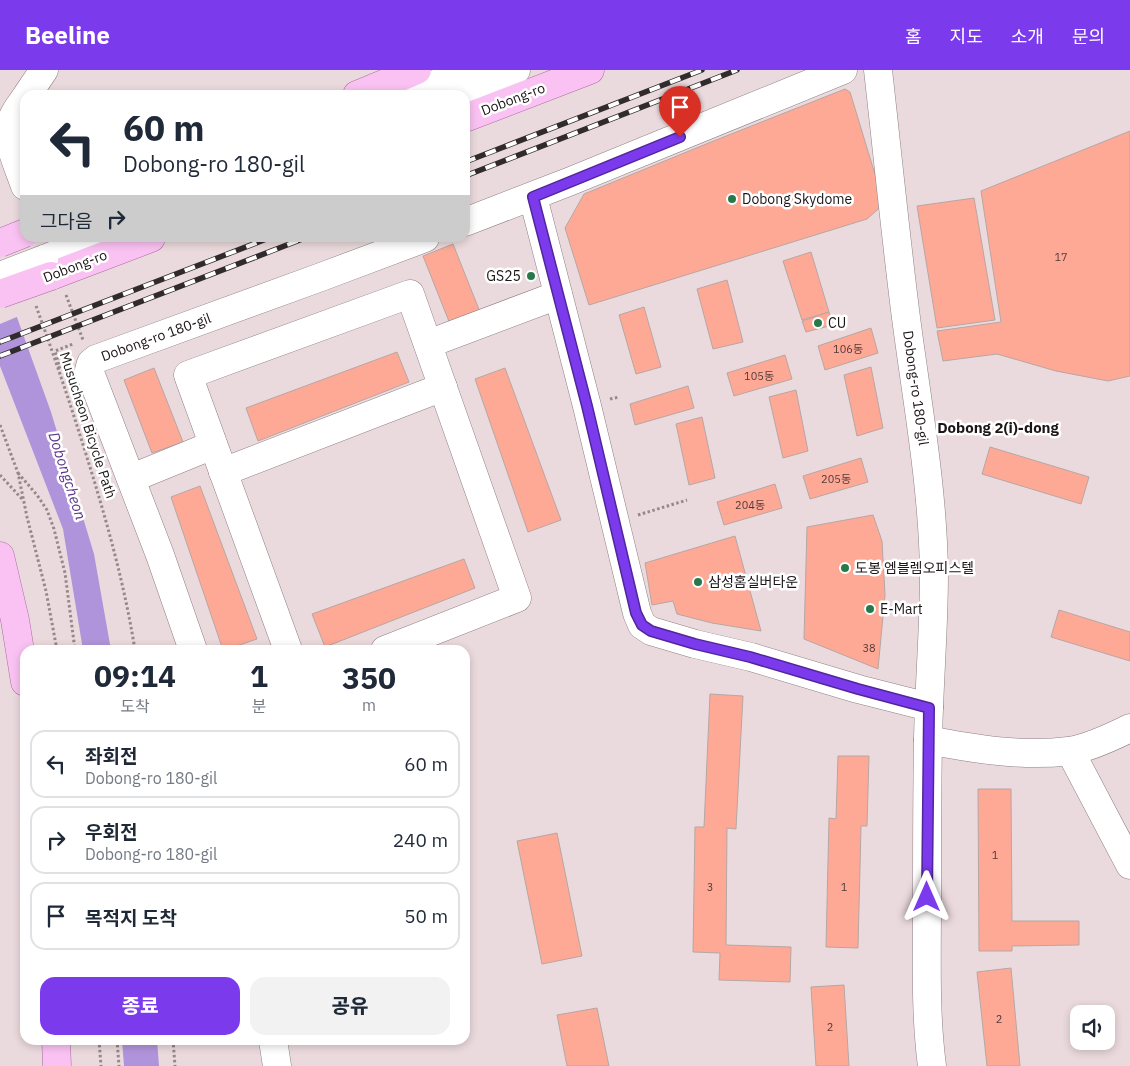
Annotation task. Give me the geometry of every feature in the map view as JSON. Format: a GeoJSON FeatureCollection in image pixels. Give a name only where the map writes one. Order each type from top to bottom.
{"type":"FeatureCollection","features":[{"type":"Feature","properties":{"kind":"main road"},"geometry":{"type":"LineString","coordinates":[[369,90],[417,70]]}},
{"type":"Feature","properties":{"kind":"main road","name":"Dobong-ro"},"geometry":{"type":"LineString","coordinates":[[470,116],[590,70]]}},
{"type":"Feature","properties":{"kind":"main road","name":"Dobong-ro"},"geometry":{"type":"LineString","coordinates":[[0,243],[45,257],[129,242]]}},
{"type":"Feature","properties":{"kind":"main road","name":"Dobong-ro"},"geometry":{"type":"LineString","coordinates":[[0,294],[45,257]]}},
{"type":"Feature","properties":{"kind":"main road"},"geometry":{"type":"LineString","coordinates":[[0,556],[20,651]]}},
{"type":"Feature","properties":{"kind":"main road"},"geometry":{"type":"LineString","coordinates":[[56,1045],[57,1066]]}},
{"type":"Feature","properties":{"kind":"street"},"geometry":{"type":"LineString","coordinates":[[30,90],[44,70]]}},
{"type":"Feature","properties":{"kind":"street"},"geometry":{"type":"LineString","coordinates":[[422,90],[469,70]]}},
{"type":"Feature","properties":{"kind":"street"},"geometry":{"type":"LineString","coordinates":[[467,90],[516,70]]}},
{"type":"Feature","properties":{"kind":"street"},"geometry":{"type":"LineString","coordinates":[[470,220],[533,197],[843,70]]}},
{"type":"Feature","properties":{"kind":"street","name":"Dobong-ro 180-gil"},"geometry":{"type":"LineString","coordinates":[[878,70],[903,289],[922,430],[934,573],[928,740],[927,1003],[932,1066]]}},
{"type":"Feature","properties":{"kind":"street"},"geometry":{"type":"LineString","coordinates":[[20,106],[13,117],[9,132],[20,171]]}},
{"type":"Feature","properties":{"kind":"street"},"geometry":{"type":"LineString","coordinates":[[533,197],[636,613],[642,625],[647,629],[695,644],[750,657],[929,708]]}},
{"type":"Feature","properties":{"kind":"street"},"geometry":{"type":"LineString","coordinates":[[0,276],[87,242]]}},
{"type":"Feature","properties":{"kind":"street","name":"Dobong-ro 180-gil"},"geometry":{"type":"LineString","coordinates":[[82,353],[96,359],[414,242]]}},
{"type":"Feature","properties":{"kind":"street"},"geometry":{"type":"LineString","coordinates":[[0,256],[45,257]]}},
{"type":"Feature","properties":{"kind":"street"},"geometry":{"type":"LineString","coordinates":[[286,645],[188,376],[410,294],[517,598],[398,645]]}},
{"type":"Feature","properties":{"kind":"street"},"geometry":{"type":"LineString","coordinates":[[428,344],[558,295]]}},
{"type":"Feature","properties":{"kind":"street","name":"Dobong-ro 180-gil"},"geometry":{"type":"LineString","coordinates":[[82,353],[89,366],[132,478],[191,645]]}},
{"type":"Feature","properties":{"kind":"street"},"geometry":{"type":"LineString","coordinates":[[223,472],[443,387]]}},
{"type":"Feature","properties":{"kind":"street"},"geometry":{"type":"LineString","coordinates":[[132,478],[213,445]]}},
{"type":"Feature","properties":{"kind":"street"},"geometry":{"type":"LineString","coordinates":[[928,740],[969,748],[1009,752],[1070,750],[1096,743],[1130,728]]}},
{"type":"Feature","properties":{"kind":"street"},"geometry":{"type":"LineString","coordinates":[[1070,750],[1130,864]]}},
{"type":"Feature","properties":{"kind":"street"},"geometry":{"type":"LineString","coordinates":[[274,1045],[278,1066]]}},
{"type":"Feature","properties":{"kind":"path"},"geometry":{"type":"LineString","coordinates":[[45,257],[82,353],[55,351],[60,367],[58,368]]}},
{"type":"Feature","properties":{"kind":"path","name":"Musucheon Bicycle Path"},"geometry":{"type":"LineString","coordinates":[[34,302],[58,368],[101,502],[134,645]]}},
{"type":"Feature","properties":{"kind":"path"},"geometry":{"type":"LineString","coordinates":[[0,425],[18,473],[46,591],[56,645]]}},
{"type":"Feature","properties":{"kind":"path"},"geometry":{"type":"LineString","coordinates":[[18,473],[47,510],[54,529],[65,573],[74,645]]}},
{"type":"Feature","properties":{"kind":"path"},"geometry":{"type":"LineString","coordinates":[[0,475],[24,501]]}},
{"type":"Feature","properties":{"kind":"path"},"geometry":{"type":"LineString","coordinates":[[615,522],[687,500]]}},
{"type":"Feature","properties":{"kind":"path"},"geometry":{"type":"LineString","coordinates":[[99,1045],[101,1066]]}},
{"type":"Feature","properties":{"kind":"path"},"geometry":{"type":"LineString","coordinates":[[117,1045],[119,1066]]}},
{"type":"Feature","properties":{"kind":"path"},"geometry":{"type":"LineString","coordinates":[[174,1045],[176,1066]]}},
{"type":"Feature","properties":{"kind":"water","name":"Dobongcheon"},"geometry":{"type":"Polygon","coordinates":[[[0,270],[51,412],[94,554],[110,645],[82,645],[63,529],[0,366],[0,270]]]}},
{"type":"Feature","properties":{"kind":"water"},"geometry":{"type":"Polygon","coordinates":[[[122,1045],[157,1045],[159,1066],[124,1066],[122,1045]]]}},
{"type":"Feature","properties":{"kind":"pier"},"geometry":{"type":"Polygon","coordinates":[[[0,268],[19,316],[0,324],[0,268]]]}},
{"type":"Feature","properties":{"kind":"building","name":"Dobong Skydome"},"geometry":{"type":"Polygon","coordinates":[[[845,89],[850,92],[884,204],[867,219],[589,305],[565,228],[584,194],[845,89]]]}},
{"type":"Feature","properties":{"kind":"building"},"geometry":{"type":"Polygon","coordinates":[[[1130,131],[1130,376],[1108,381],[1056,371],[997,354],[943,361],[937,331],[1001,322],[981,191],[1130,131]]]}},
{"type":"Feature","properties":{"kind":"building"},"geometry":{"type":"Polygon","coordinates":[[[974,198],[995,320],[937,328],[917,206],[974,198]]]}},
{"type":"Feature","properties":{"kind":"building"},"geometry":{"type":"Polygon","coordinates":[[[453,244],[482,317],[452,329],[423,256],[453,244]]]}},
{"type":"Feature","properties":{"kind":"building"},"geometry":{"type":"Polygon","coordinates":[[[811,252],[829,312],[802,320],[783,261],[811,252]]]}},
{"type":"Feature","properties":{"kind":"building"},"geometry":{"type":"Polygon","coordinates":[[[727,280],[743,342],[713,349],[697,289],[727,280]]]}},
{"type":"Feature","properties":{"kind":"building"},"geometry":{"type":"Polygon","coordinates":[[[644,307],[661,367],[636,374],[619,315],[644,307]]]}},
{"type":"Feature","properties":{"kind":"building","name":"CU"},"geometry":{"type":"Polygon","coordinates":[[[829,312],[833,325],[806,332],[802,321],[829,312]]]}},
{"type":"Feature","properties":{"kind":"building"},"geometry":{"type":"Polygon","coordinates":[[[871,328],[878,353],[825,370],[818,346],[871,328]]]}},
{"type":"Feature","properties":{"kind":"building"},"geometry":{"type":"Polygon","coordinates":[[[397,352],[409,382],[258,441],[246,408],[397,352]]]}},
{"type":"Feature","properties":{"kind":"building"},"geometry":{"type":"Polygon","coordinates":[[[785,355],[792,379],[734,396],[727,373],[785,355]]]}},
{"type":"Feature","properties":{"kind":"building"},"geometry":{"type":"Polygon","coordinates":[[[871,367],[883,428],[857,436],[844,375],[871,367]]]}},
{"type":"Feature","properties":{"kind":"building"},"geometry":{"type":"Polygon","coordinates":[[[154,368],[183,442],[152,453],[124,380],[154,368]]]}},
{"type":"Feature","properties":{"kind":"building"},"geometry":{"type":"Polygon","coordinates":[[[505,368],[561,520],[528,532],[475,379],[505,368]]]}},
{"type":"Feature","properties":{"kind":"building"},"geometry":{"type":"Polygon","coordinates":[[[688,386],[694,408],[635,425],[630,404],[688,386]]]}},
{"type":"Feature","properties":{"kind":"building"},"geometry":{"type":"Polygon","coordinates":[[[796,390],[808,451],[783,458],[769,397],[796,390]]]}},
{"type":"Feature","properties":{"kind":"building"},"geometry":{"type":"Polygon","coordinates":[[[702,417],[715,478],[689,485],[676,424],[702,417]]]}},
{"type":"Feature","properties":{"kind":"building"},"geometry":{"type":"Polygon","coordinates":[[[990,447],[1089,477],[1081,504],[982,474],[990,447]]]}},
{"type":"Feature","properties":{"kind":"building"},"geometry":{"type":"Polygon","coordinates":[[[861,458],[868,482],[810,499],[803,476],[861,458]]]}},
{"type":"Feature","properties":{"kind":"building"},"geometry":{"type":"Polygon","coordinates":[[[775,484],[782,508],[724,525],[717,502],[775,484]]]}},
{"type":"Feature","properties":{"kind":"building"},"geometry":{"type":"Polygon","coordinates":[[[200,486],[257,639],[240,645],[221,645],[171,497],[200,486]]]}},
{"type":"Feature","properties":{"kind":"building","name":"도봉 엠블렘오피스텔"},"geometry":{"type":"Polygon","coordinates":[[[873,515],[882,541],[885,595],[878,669],[804,639],[807,527],[873,515]]]}},
{"type":"Feature","properties":{"kind":"building","name":"삼성홈실버타운"},"geometry":{"type":"Polygon","coordinates":[[[735,536],[761,631],[712,623],[677,614],[673,601],[652,605],[645,563],[735,536]]]}},
{"type":"Feature","properties":{"kind":"building"},"geometry":{"type":"Polygon","coordinates":[[[464,559],[475,588],[330,645],[324,645],[312,614],[464,559]]]}},
{"type":"Feature","properties":{"kind":"building"},"geometry":{"type":"Polygon","coordinates":[[[1059,610],[1130,632],[1130,661],[1051,637],[1059,610]]]}},
{"type":"Feature","properties":{"kind":"building"},"geometry":{"type":"Polygon","coordinates":[[[710,694],[743,696],[736,829],[727,828],[726,945],[791,947],[790,982],[719,980],[720,953],[693,952],[695,827],[704,827],[710,694]]]}},
{"type":"Feature","properties":{"kind":"building"},"geometry":{"type":"Polygon","coordinates":[[[838,756],[869,756],[867,826],[861,826],[858,948],[826,947],[829,818],[836,819],[838,756]]]}},
{"type":"Feature","properties":{"kind":"building"},"geometry":{"type":"Polygon","coordinates":[[[978,789],[1011,789],[1012,921],[1079,921],[1079,945],[1012,946],[1012,951],[979,951],[978,789]]]}},
{"type":"Feature","properties":{"kind":"building"},"geometry":{"type":"Polygon","coordinates":[[[557,833],[582,956],[542,964],[517,841],[557,833]]]}},
{"type":"Feature","properties":{"kind":"building"},"geometry":{"type":"Polygon","coordinates":[[[1011,968],[1020,1066],[987,1066],[977,972],[1011,968]]]}},
{"type":"Feature","properties":{"kind":"building"},"geometry":{"type":"Polygon","coordinates":[[[844,985],[849,1066],[816,1066],[811,987],[844,985]]]}},
{"type":"Feature","properties":{"kind":"building"},"geometry":{"type":"Polygon","coordinates":[[[597,1008],[609,1066],[567,1066],[557,1015],[597,1008]]]}},
{"type":"Feature","properties":{"kind":"railway"},"geometry":{"type":"LineString","coordinates":[[470,160],[702,70]]}},
{"type":"Feature","properties":{"kind":"railway"},"geometry":{"type":"LineString","coordinates":[[470,174],[737,70]]}},
{"type":"Feature","properties":{"kind":"railway"},"geometry":{"type":"LineString","coordinates":[[0,342],[259,242]]}},
{"type":"Feature","properties":{"kind":"railway"},"geometry":{"type":"LineString","coordinates":[[0,356],[295,242]]}},
{"type":"Feature","properties":{"kind":"place","name":"Dobong Skydome"},"geometry":{"type":"Point","coordinates":[732,199]}},
{"type":"Feature","properties":{"kind":"place","name":"GS25"},"geometry":{"type":"Point","coordinates":[531,276]}},
{"type":"Feature","properties":{"kind":"place","name":"CU"},"geometry":{"type":"Point","coordinates":[818,323]}},
{"type":"Feature","properties":{"kind":"place","name":"도봉 엠블렘오피스텔"},"geometry":{"type":"Point","coordinates":[845,568]}},
{"type":"Feature","properties":{"kind":"place","name":"삼성홈실버타운"},"geometry":{"type":"Point","coordinates":[698,582]}},
{"type":"Feature","properties":{"kind":"place","name":"E-Mart"},"geometry":{"type":"Point","coordinates":[870,609]}},
{"type":"Feature","properties":{"kind":"district","name":"Dobong 2(i)-dong"},"geometry":{"type":"Point","coordinates":[998,428]}},
{"type":"Feature","properties":{"kind":"route"},"geometry":{"type":"LineString","coordinates":[[680,137],[533,197],[587,406],[636,613],[642,625],[651,631],[929,708],[927,897]]}}]}
